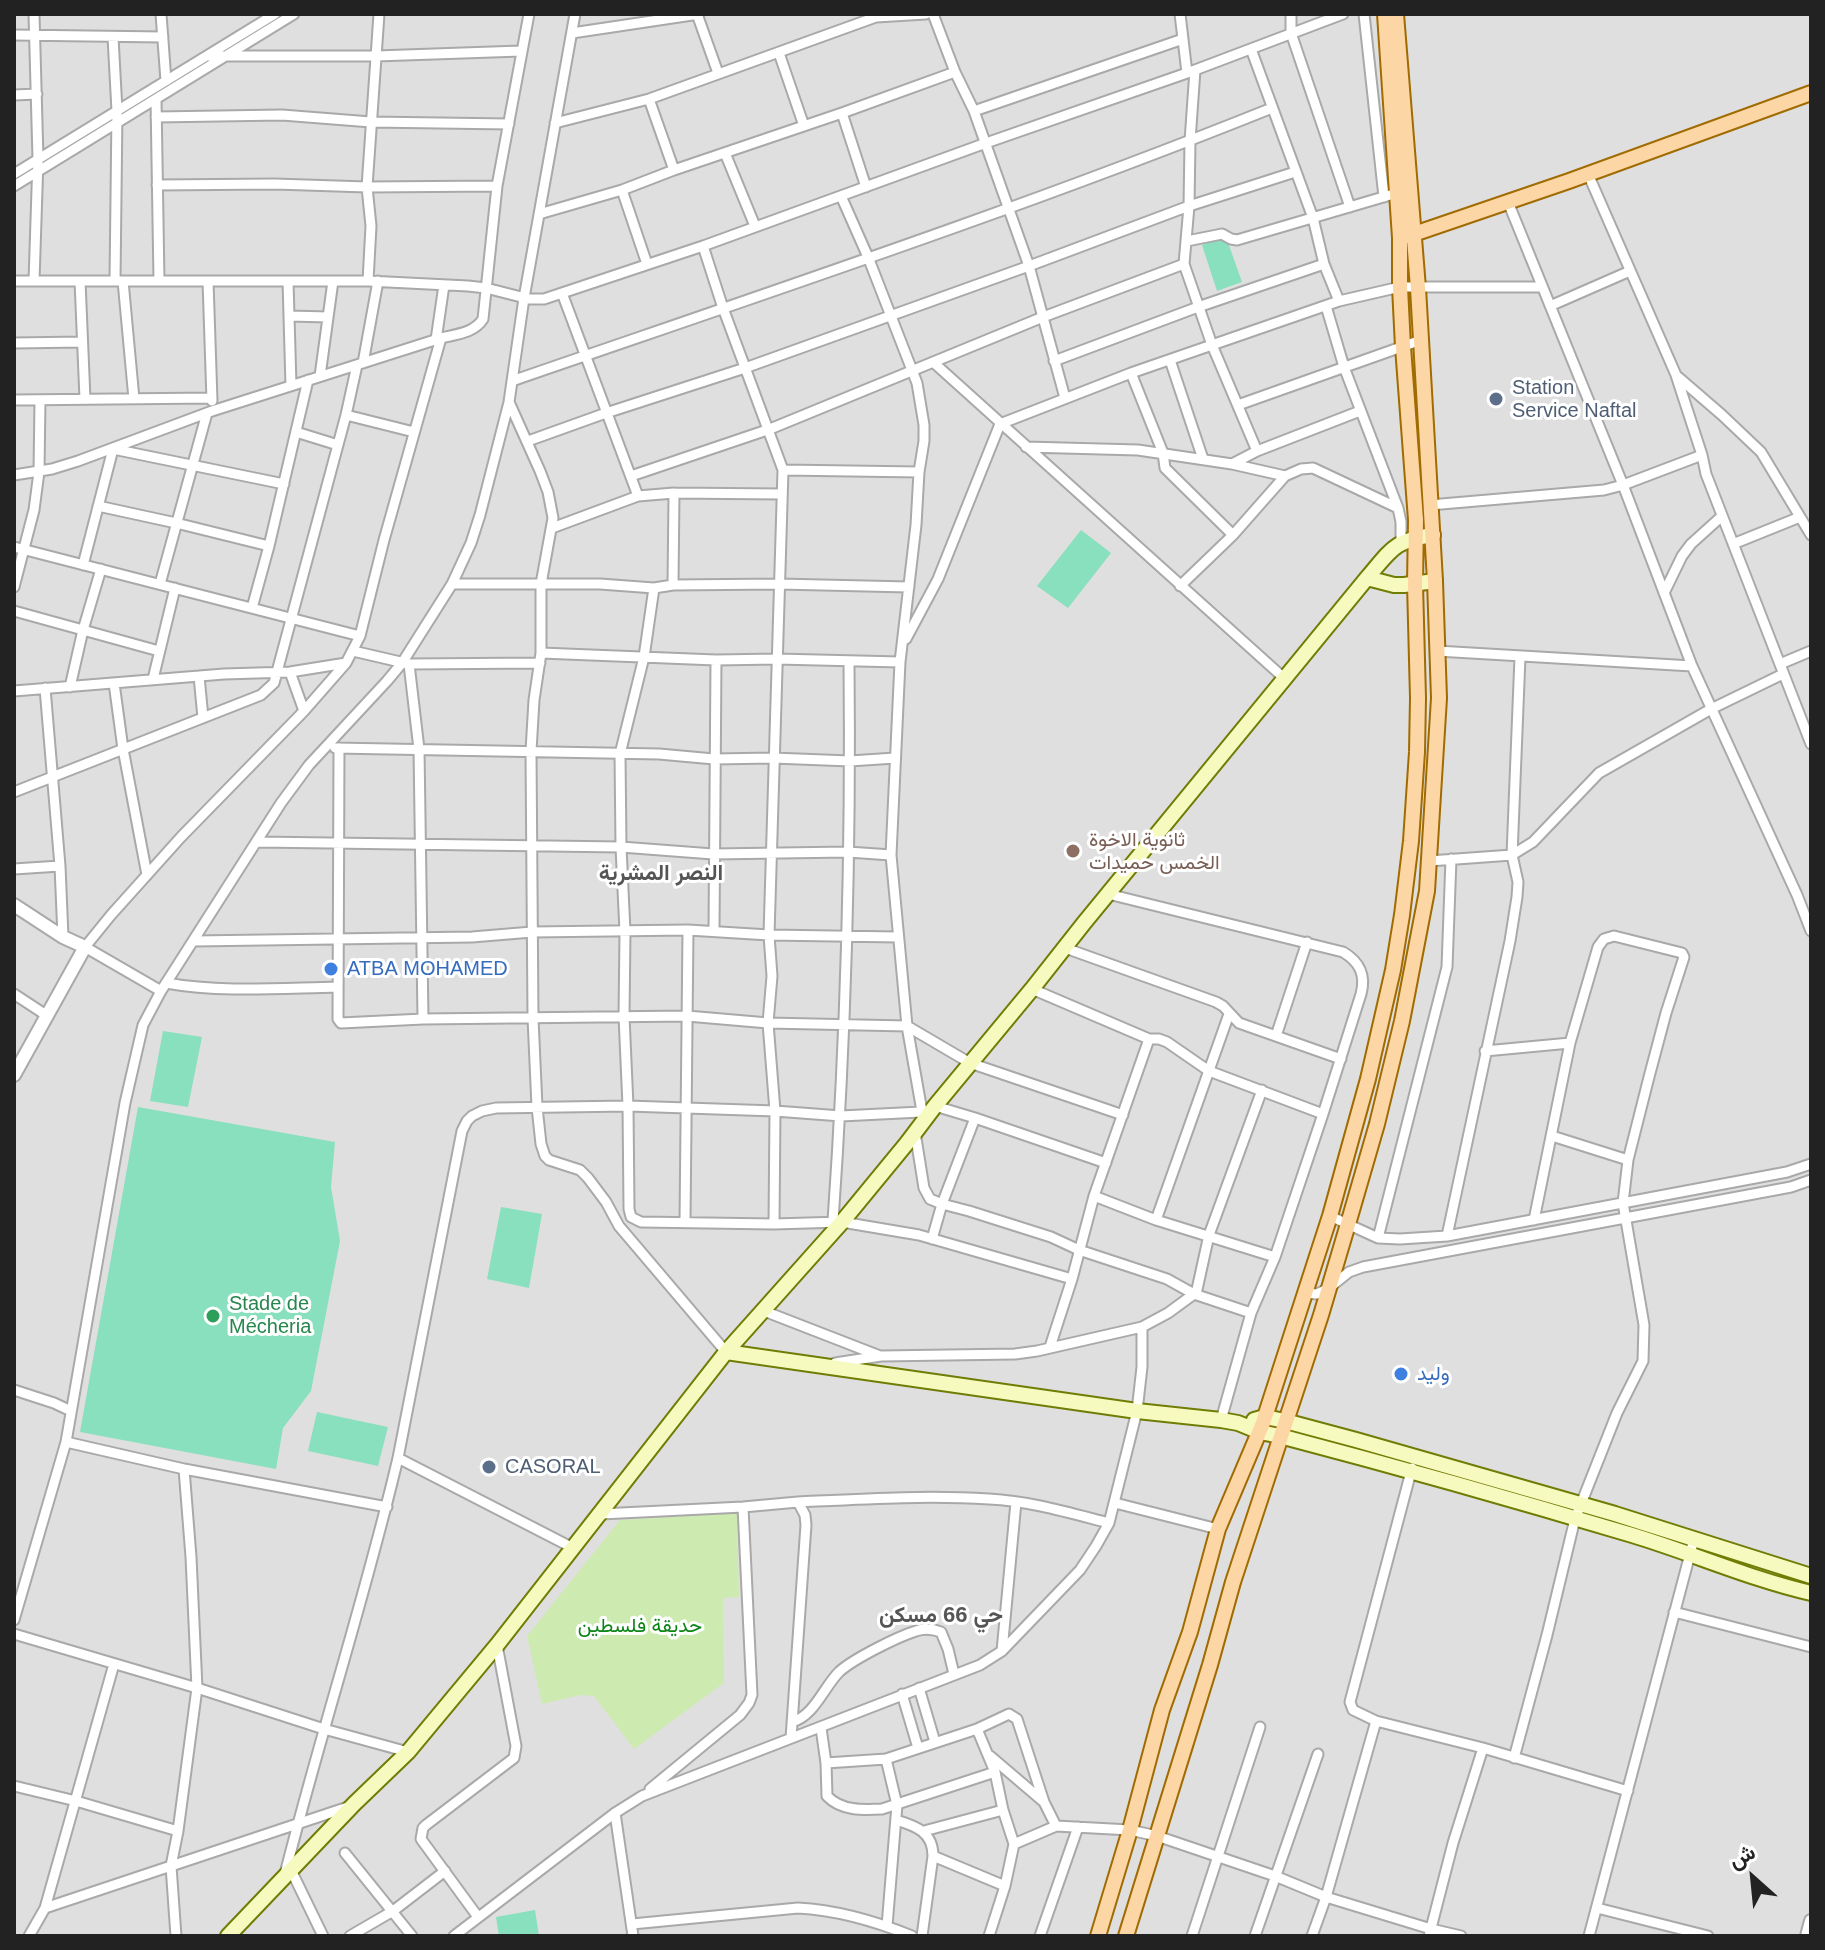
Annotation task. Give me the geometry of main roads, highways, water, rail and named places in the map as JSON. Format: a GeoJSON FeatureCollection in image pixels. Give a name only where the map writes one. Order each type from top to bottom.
{"type":"FeatureCollection","features":[{"type":"Feature","properties":{"kind":"main road"},"geometry":{"type":"LineString","coordinates":[[1098,1936],[1162,1710],[1190,1632],[1218,1529],[1260,1432],[1330,1216],[1368,1079],[1402,915],[1417,752],[1416,537],[1400,287],[1407,236],[1391,195],[1385,14]]}},
{"type":"Feature","properties":{"kind":"main road"},"geometry":{"type":"LineString","coordinates":[[1126,1936],[1233,1582],[1329,1288],[1377,1124],[1402,1021],[1427,891],[1439,698],[1435,581],[1418,288],[1407,236],[1396,14]]}},
{"type":"Feature","properties":{"kind":"main road"},"geometry":{"type":"LineString","coordinates":[[1407,236],[1810,95]]}},
{"type":"Feature","properties":{"kind":"main road"},"geometry":{"type":"LineString","coordinates":[[228,1936],[408,1752],[497,1645],[726,1352],[764,1311],[1032,989],[1367,578],[1401,542],[1433,535]]}},
{"type":"Feature","properties":{"kind":"main road"},"geometry":{"type":"LineString","coordinates":[[1367,578],[1394,585],[1435,581]]}},
{"type":"Feature","properties":{"kind":"main road"},"geometry":{"type":"LineString","coordinates":[[726,1352],[1137,1411],[1221,1420],[1260,1432],[1283,1429]]}},
{"type":"Feature","properties":{"kind":"main road"},"geometry":{"type":"LineString","coordinates":[[1238,1423],[1265,1417],[1283,1429],[1577,1512],[1634,1536],[1765,1581],[1811,1593]]}},
{"type":"Feature","properties":{"kind":"main road"},"geometry":{"type":"LineString","coordinates":[[1577,1512],[1615,1514],[1811,1576]]}},
{"type":"Feature","properties":{"kind":"main road"},"geometry":{"type":"LineString","coordinates":[[1205,1573],[1233,1582]]}},
{"type":"Feature","properties":{"kind":"place","name":"Station Service Naftal"},"geometry":{"type":"Point","coordinates":[1496,399]}},
{"type":"Feature","properties":{"kind":"place","name":"ثانوية الاخوة الخمس حميدات"},"geometry":{"type":"Point","coordinates":[1073,851]}},
{"type":"Feature","properties":{"kind":"place","name":"ATBA MOHAMED"},"geometry":{"type":"Point","coordinates":[331,969]}},
{"type":"Feature","properties":{"kind":"place","name":"Stade de Mécheria"},"geometry":{"type":"Point","coordinates":[213,1316]}},
{"type":"Feature","properties":{"kind":"place","name":"وليد"},"geometry":{"type":"Point","coordinates":[1401,1374]}},
{"type":"Feature","properties":{"kind":"place","name":"CASORAL"},"geometry":{"type":"Point","coordinates":[489,1467]}},
{"type":"Feature","properties":{"kind":"district","name":"النصر المشرية"},"geometry":{"type":"Point","coordinates":[661,874]}},
{"type":"Feature","properties":{"kind":"district","name":"حي 66 مسكن"},"geometry":{"type":"Point","coordinates":[941,1616]}},
{"type":"Feature","properties":{"kind":"park label","name":"حديقة فلسطين"},"geometry":{"type":"Point","coordinates":[640,1626]}}]}
